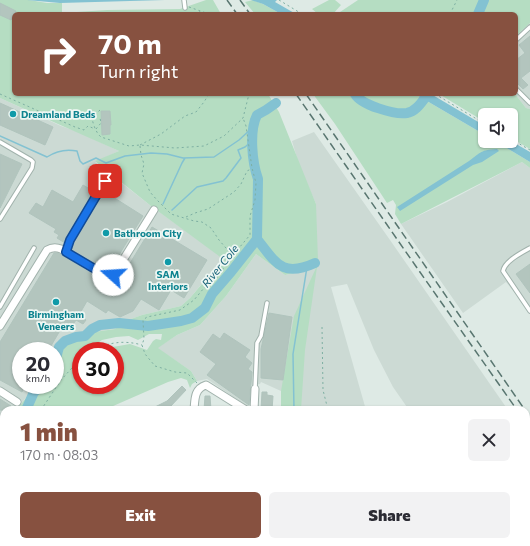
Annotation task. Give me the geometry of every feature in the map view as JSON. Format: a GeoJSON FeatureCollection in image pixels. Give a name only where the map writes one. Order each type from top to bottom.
{"type":"FeatureCollection","features":[{"type":"Feature","properties":{"kind":"street"},"geometry":{"type":"LineString","coordinates":[[0,326],[47,250],[54,248],[66,252],[105,275],[113,275],[154,210]]}},
{"type":"Feature","properties":{"kind":"street"},"geometry":{"type":"LineString","coordinates":[[194,406],[196,392],[199,388],[204,386],[239,406]]}},
{"type":"Feature","properties":{"kind":"street"},"geometry":{"type":"LineString","coordinates":[[254,406],[255,389]]}},
{"type":"Feature","properties":{"kind":"street"},"geometry":{"type":"LineString","coordinates":[[0,391],[17,402]]}},
{"type":"Feature","properties":{"kind":"lane"},"geometry":{"type":"LineString","coordinates":[[184,0],[185,8]]}},
{"type":"Feature","properties":{"kind":"lane"},"geometry":{"type":"LineString","coordinates":[[518,38],[530,27]]}},
{"type":"Feature","properties":{"kind":"lane"},"geometry":{"type":"LineString","coordinates":[[518,91],[530,103]]}},
{"type":"Feature","properties":{"kind":"lane"},"geometry":{"type":"LineString","coordinates":[[0,142],[33,162],[32,168],[0,219]]}},
{"type":"Feature","properties":{"kind":"lane"},"geometry":{"type":"LineString","coordinates":[[66,252],[70,240],[105,181]]}},
{"type":"Feature","properties":{"kind":"lane"},"geometry":{"type":"LineString","coordinates":[[0,307],[34,248]]}},
{"type":"Feature","properties":{"kind":"lane"},"geometry":{"type":"LineString","coordinates":[[530,248],[507,263],[503,271],[530,310]]}},
{"type":"Feature","properties":{"kind":"lane"},"geometry":{"type":"LineString","coordinates":[[255,389],[257,343],[261,336],[267,303]]}},
{"type":"Feature","properties":{"kind":"path"},"geometry":{"type":"LineString","coordinates":[[280,0],[299,12]]}},
{"type":"Feature","properties":{"kind":"path"},"geometry":{"type":"LineString","coordinates":[[451,12],[457,0]]}},
{"type":"Feature","properties":{"kind":"path"},"geometry":{"type":"LineString","coordinates":[[185,8],[189,7],[201,11]]}},
{"type":"Feature","properties":{"kind":"path"},"geometry":{"type":"LineString","coordinates":[[0,94],[75,127],[84,130],[88,126],[96,129]]}},
{"type":"Feature","properties":{"kind":"path"},"geometry":{"type":"LineString","coordinates":[[140,145],[161,134],[185,116],[196,112],[207,96]]}},
{"type":"Feature","properties":{"kind":"path"},"geometry":{"type":"LineString","coordinates":[[204,386],[196,382],[187,373],[174,372],[155,366],[145,354],[142,345],[145,332],[143,320],[147,317],[180,310],[194,300],[204,288],[215,280],[250,235],[250,216],[255,200],[256,183],[252,168],[248,136],[243,118],[248,96]]}},
{"type":"Feature","properties":{"kind":"path"},"geometry":{"type":"LineString","coordinates":[[439,96],[478,120]]}},
{"type":"Feature","properties":{"kind":"path"},"geometry":{"type":"LineString","coordinates":[[100,110],[92,118],[93,125],[98,135],[129,146],[140,145],[175,148],[204,146],[224,136],[243,118]]}},
{"type":"Feature","properties":{"kind":"path"},"geometry":{"type":"LineString","coordinates":[[96,129],[100,123],[100,118]]}},
{"type":"Feature","properties":{"kind":"path"},"geometry":{"type":"LineString","coordinates":[[518,143],[530,150]]}},
{"type":"Feature","properties":{"kind":"path"},"geometry":{"type":"LineString","coordinates":[[140,145],[140,155],[144,164],[142,173],[150,192],[170,214],[202,222],[211,228],[219,240],[233,255]]}},
{"type":"Feature","properties":{"kind":"path"},"geometry":{"type":"LineString","coordinates":[[185,218],[208,209],[234,192],[241,184],[247,171],[252,168]]}},
{"type":"Feature","properties":{"kind":"path"},"geometry":{"type":"LineString","coordinates":[[322,327],[323,390],[327,406]]}},
{"type":"Feature","properties":{"kind":"path"},"geometry":{"type":"LineString","coordinates":[[124,342],[142,345]]}},
{"type":"Feature","properties":{"kind":"path"},"geometry":{"type":"LineString","coordinates":[[43,406],[72,368]]}},
{"type":"Feature","properties":{"kind":"shaded area"},"geometry":{"type":"Polygon","coordinates":[[[530,23],[530,109],[526,108],[517,96],[518,96],[518,34],[530,23]]]}},
{"type":"Feature","properties":{"kind":"shaded area"},"geometry":{"type":"Polygon","coordinates":[[[0,98],[119,151],[95,162],[151,206],[223,258],[190,298],[181,306],[142,315],[131,319],[115,329],[87,333],[64,347],[64,342],[12,342],[12,394],[29,394],[19,406],[0,406],[0,98]]]}},
{"type":"Feature","properties":{"kind":"shaded area"},"geometry":{"type":"Polygon","coordinates":[[[314,132],[505,406],[406,406],[393,387],[374,350],[347,284],[331,287],[365,406],[281,406],[281,391],[261,382],[260,384],[250,386],[251,402],[249,406],[247,406],[207,379],[197,381],[191,371],[157,348],[177,335],[200,325],[226,296],[256,254],[285,275],[316,268],[316,204],[299,165],[292,141],[314,132]]]}},
{"type":"Feature","properties":{"kind":"shaded area"},"geometry":{"type":"Polygon","coordinates":[[[522,162],[530,168],[530,311],[506,282],[463,313],[401,224],[447,202],[522,162]]]}},
{"type":"Feature","properties":{"kind":"green space"},"geometry":{"type":"Polygon","coordinates":[[[0,0],[29,0],[47,3],[62,3],[62,12],[12,12],[12,96],[269,96],[279,112],[316,204],[318,260],[305,350],[301,406],[281,406],[281,391],[294,316],[316,268],[285,275],[256,254],[226,296],[200,325],[177,335],[158,348],[191,371],[197,381],[192,384],[190,388],[187,380],[181,378],[168,382],[113,406],[19,406],[29,394],[64,394],[64,343],[70,337],[115,329],[131,319],[142,315],[181,306],[190,298],[223,259],[151,206],[95,161],[119,151],[0,98],[0,0]]]}},
{"type":"Feature","properties":{"kind":"green space"},"geometry":{"type":"Polygon","coordinates":[[[206,0],[213,0],[220,12],[77,12],[180,9],[206,0]]]}},
{"type":"Feature","properties":{"kind":"green space"},"geometry":{"type":"Polygon","coordinates":[[[253,0],[277,12],[253,12],[245,2],[253,0]]]}},
{"type":"Feature","properties":{"kind":"green space"},"geometry":{"type":"Polygon","coordinates":[[[329,0],[335,0],[341,5],[335,12],[316,12],[312,9],[329,0]]]}},
{"type":"Feature","properties":{"kind":"green space"},"geometry":{"type":"Polygon","coordinates":[[[358,0],[530,0],[530,23],[518,34],[518,12],[340,12],[358,0]]]}},
{"type":"Feature","properties":{"kind":"green space"},"geometry":{"type":"Polygon","coordinates":[[[314,96],[418,96],[478,131],[478,148],[507,148],[530,162],[530,168],[522,162],[401,224],[395,214],[396,205],[393,200],[387,203],[335,124],[314,96]]]}},
{"type":"Feature","properties":{"kind":"green space"},"geometry":{"type":"Polygon","coordinates":[[[442,96],[517,96],[526,108],[530,109],[530,149],[518,142],[518,108],[478,108],[478,118],[442,96]]]}},
{"type":"Feature","properties":{"kind":"water"},"geometry":{"type":"Polygon","coordinates":[[[27,0],[165,0],[60,3],[27,0]]]}},
{"type":"Feature","properties":{"kind":"water"},"geometry":{"type":"Polygon","coordinates":[[[251,0],[277,0],[275,2],[292,12],[277,12],[263,4],[251,0]]]}},
{"type":"Feature","properties":{"kind":"water"},"geometry":{"type":"Polygon","coordinates":[[[418,96],[434,96],[478,122],[478,131],[418,96]]]}},
{"type":"Feature","properties":{"kind":"water"},"geometry":{"type":"Polygon","coordinates":[[[518,145],[530,152],[530,162],[507,148],[518,148],[518,145]]]}},
{"type":"Feature","properties":{"kind":"water"},"geometry":{"type":"Polygon","coordinates":[[[497,149],[499,151],[482,162],[473,165],[400,211],[397,207],[482,152],[497,149]]]}},
{"type":"Feature","properties":{"kind":"building"},"geometry":{"type":"Polygon","coordinates":[[[0,3],[16,11],[12,12],[11,20],[0,15],[0,3]]]}},
{"type":"Feature","properties":{"kind":"building"},"geometry":{"type":"Polygon","coordinates":[[[530,36],[530,71],[521,78],[528,85],[523,89],[518,84],[518,58],[525,53],[519,45],[530,36]]]}},
{"type":"Feature","properties":{"kind":"building","name":"Dreamland Beds"},"geometry":{"type":"Polygon","coordinates":[[[0,103],[53,127],[45,145],[0,125],[0,103]]]}},
{"type":"Feature","properties":{"kind":"building"},"geometry":{"type":"Polygon","coordinates":[[[101,111],[110,111],[110,134],[102,135],[101,111]]]}},
{"type":"Feature","properties":{"kind":"building"},"geometry":{"type":"Polygon","coordinates":[[[0,154],[22,164],[0,208],[0,154]]]}},
{"type":"Feature","properties":{"kind":"building"},"geometry":{"type":"Polygon","coordinates":[[[83,185],[95,192],[65,243],[57,238],[59,235],[54,232],[56,229],[29,213],[36,203],[43,207],[52,190],[73,202],[83,185]]]}},
{"type":"Feature","properties":{"kind":"building","name":"Bathroom City"},"geometry":{"type":"Polygon","coordinates":[[[105,192],[143,216],[109,271],[70,249],[72,241],[100,195],[102,196],[105,192]]]}},
{"type":"Feature","properties":{"kind":"building"},"geometry":{"type":"Polygon","coordinates":[[[152,227],[207,260],[184,298],[171,290],[159,310],[141,299],[133,311],[120,317],[108,310],[106,313],[87,301],[79,315],[86,320],[83,324],[76,320],[72,326],[65,322],[53,342],[12,342],[12,387],[0,380],[0,342],[54,253],[58,253],[115,288],[152,227]]]}},
{"type":"Feature","properties":{"kind":"building"},"geometry":{"type":"Polygon","coordinates":[[[530,264],[530,293],[516,274],[530,264]]]}},
{"type":"Feature","properties":{"kind":"building"},"geometry":{"type":"Polygon","coordinates":[[[269,313],[292,317],[283,380],[261,378],[261,349],[269,313]]]}},
{"type":"Feature","properties":{"kind":"building"},"geometry":{"type":"Polygon","coordinates":[[[224,333],[250,350],[245,357],[252,363],[248,369],[252,372],[249,405],[207,375],[216,364],[200,352],[213,334],[220,339],[224,333]]]}},
{"type":"Feature","properties":{"kind":"building"},"geometry":{"type":"Polygon","coordinates":[[[182,386],[186,390],[171,406],[157,406],[167,401],[182,386]]]}},
{"type":"Feature","properties":{"kind":"building"},"geometry":{"type":"Polygon","coordinates":[[[262,392],[267,392],[267,395],[273,396],[272,406],[261,406],[262,392]]]}},
{"type":"Feature","properties":{"kind":"building"},"geometry":{"type":"Polygon","coordinates":[[[205,396],[210,396],[211,406],[204,406],[205,396]]]}},
{"type":"Feature","properties":{"kind":"building"},"geometry":{"type":"Polygon","coordinates":[[[0,399],[11,406],[0,406],[0,399]]]}},
{"type":"Feature","properties":{"kind":"waterway","name":"River Cole"},"geometry":{"type":"LineString","coordinates":[[479,12],[484,0]]}},
{"type":"Feature","properties":{"kind":"waterway","name":"River Cole"},"geometry":{"type":"LineString","coordinates":[[356,96],[364,102],[387,111],[402,113],[407,113],[414,110],[426,96]]}},
{"type":"Feature","properties":{"kind":"waterway","name":"River Cole"},"geometry":{"type":"LineString","coordinates":[[64,342],[76,337],[85,336],[92,329],[100,325],[119,323],[148,326],[181,321],[192,318],[205,308],[212,294],[257,239],[258,179],[252,147],[253,129],[257,115],[276,103]]}},
{"type":"Feature","properties":{"kind":"waterway"},"geometry":{"type":"LineString","coordinates":[[0,136],[47,157],[62,151],[77,151],[80,161],[83,164],[96,158],[106,163],[125,156],[151,153],[167,154],[183,158],[214,157],[239,140],[252,128]]}},
{"type":"Feature","properties":{"kind":"waterway"},"geometry":{"type":"LineString","coordinates":[[172,210],[197,187],[223,181],[241,158],[238,150],[245,147],[253,140]]}},
{"type":"Feature","properties":{"kind":"waterway"},"geometry":{"type":"LineString","coordinates":[[163,204],[185,158]]}},
{"type":"Feature","properties":{"kind":"waterway"},"geometry":{"type":"LineString","coordinates":[[257,239],[269,255],[281,266],[295,269],[315,263]]}},
{"type":"Feature","properties":{"kind":"waterway"},"geometry":{"type":"LineString","coordinates":[[294,406],[293,354],[307,267]]}},
{"type":"Feature","properties":{"kind":"waterway","name":"River Cole"},"geometry":{"type":"LineString","coordinates":[[28,406],[33,394]]}},
{"type":"Feature","properties":{"kind":"railway"},"geometry":{"type":"LineString","coordinates":[[227,0],[236,12]]}},
{"type":"Feature","properties":{"kind":"railway"},"geometry":{"type":"LineString","coordinates":[[240,0],[249,12]]}},
{"type":"Feature","properties":{"kind":"railway"},"geometry":{"type":"LineString","coordinates":[[297,96],[514,406]]}},
{"type":"Feature","properties":{"kind":"railway"},"geometry":{"type":"LineString","coordinates":[[307,96],[522,406]]}},
{"type":"Feature","properties":{"kind":"place","name":"Dreamland Beds"},"geometry":{"type":"Point","coordinates":[13,114]}},
{"type":"Feature","properties":{"kind":"place","name":"Bathroom City"},"geometry":{"type":"Point","coordinates":[106,233]}},
{"type":"Feature","properties":{"kind":"place","name":"SAM Interiors"},"geometry":{"type":"Point","coordinates":[168,262]}},
{"type":"Feature","properties":{"kind":"place","name":"Birmingham Veneers"},"geometry":{"type":"Point","coordinates":[56,302]}},
{"type":"Feature","properties":{"kind":"route"},"geometry":{"type":"LineString","coordinates":[[105,181],[70,240],[66,252],[105,275],[113,275]]}}]}
